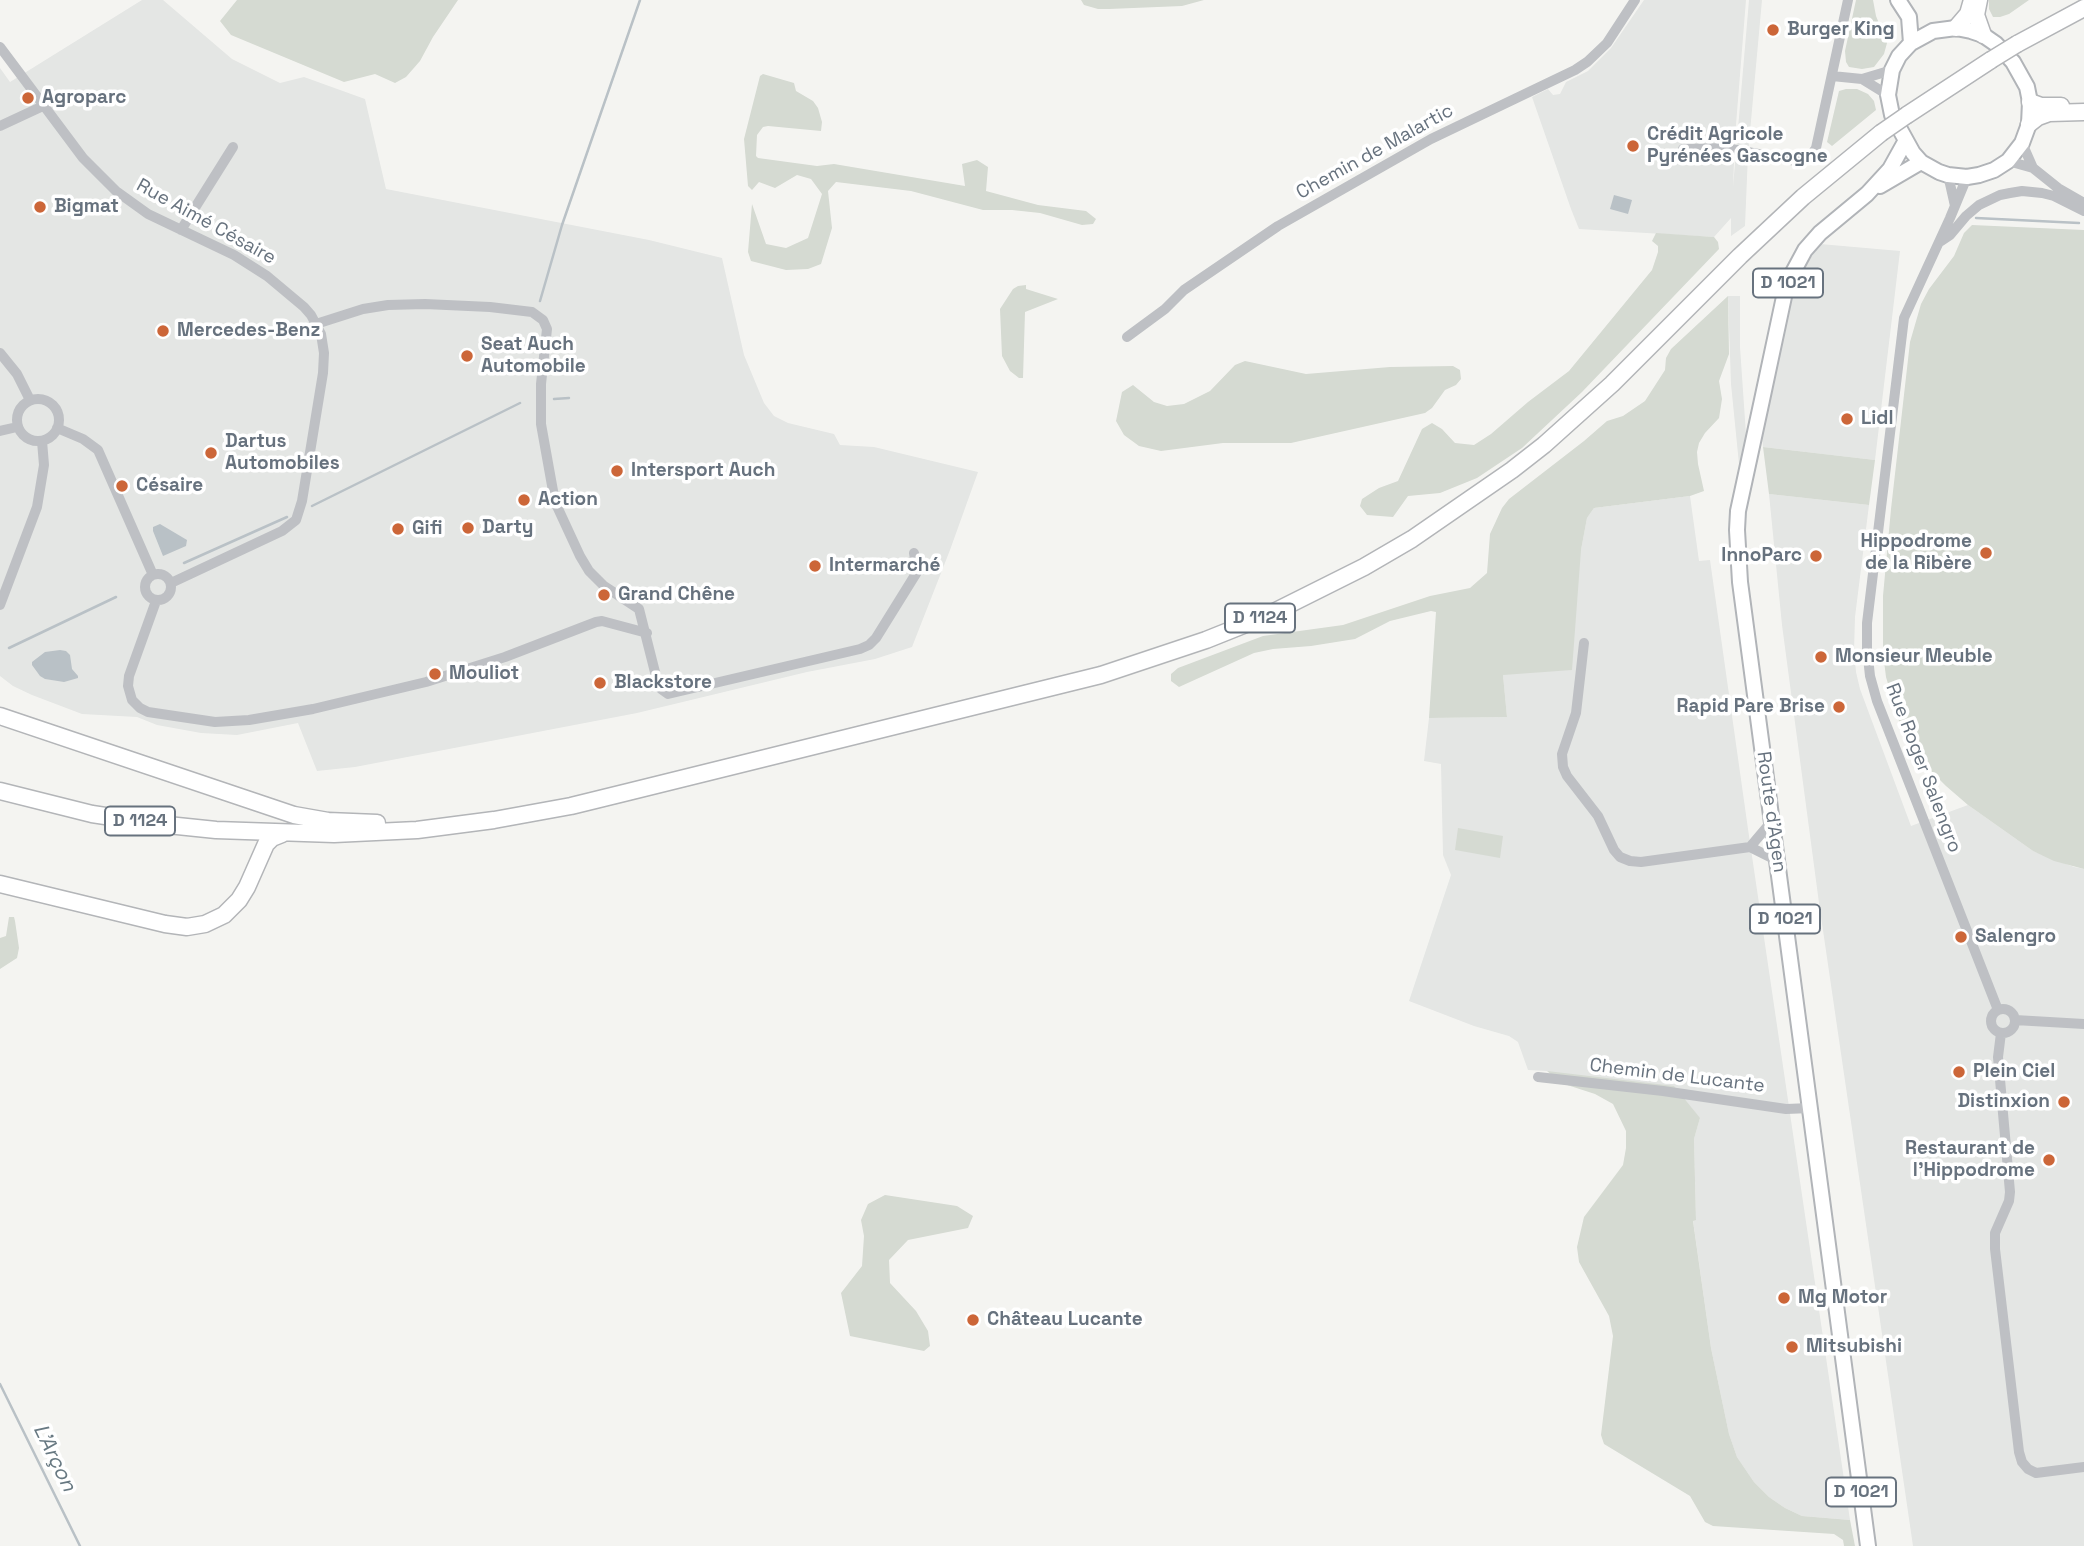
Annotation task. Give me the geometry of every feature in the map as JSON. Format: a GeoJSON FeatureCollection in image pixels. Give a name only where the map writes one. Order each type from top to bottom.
{"type":"FeatureCollection","features":[{"type":"Feature","properties":{"kind":"highway"},"geometry":{"type":"LineString","coordinates":[[1956,28],[1968,14],[1972,0]]}},
{"type":"Feature","properties":{"kind":"highway"},"geometry":{"type":"LineString","coordinates":[[1979,0],[1976,15],[1983,35]]}},
{"type":"Feature","properties":{"kind":"highway","name":"D 1124"},"geometry":{"type":"LineString","coordinates":[[0,791],[92,814],[216,830],[334,834],[417,830],[494,820],[628,792],[1101,675],[1206,640],[1266,616],[1322,589],[1412,539],[1483,491],[1544,444],[1612,384],[1803,197],[1881,133],[1991,60],[2084,8]]}},
{"type":"Feature","properties":{"kind":"highway"},"geometry":{"type":"LineString","coordinates":[[2055,23],[2084,16]]}},
{"type":"Feature","properties":{"kind":"highway"},"geometry":{"type":"LineString","coordinates":[[2030,102],[2041,106],[2084,105]]}},
{"type":"Feature","properties":{"kind":"highway"},"geometry":{"type":"LineString","coordinates":[[2029,124],[2049,113],[2084,112]]}},
{"type":"Feature","properties":{"kind":"highway"},"geometry":{"type":"LineString","coordinates":[[0,716],[294,815],[328,821],[367,823],[478,815],[494,820]]}},
{"type":"Feature","properties":{"kind":"highway"},"geometry":{"type":"LineString","coordinates":[[0,884],[164,924],[187,927],[205,924],[223,915],[239,900],[266,844],[282,834]]}},
{"type":"Feature","properties":{"kind":"main road"},"geometry":{"type":"LineString","coordinates":[[1898,0],[1909,17],[1933,31]]}},
{"type":"Feature","properties":{"kind":"main road"},"geometry":{"type":"LineString","coordinates":[[1909,17],[1911,43]]}},
{"type":"Feature","properties":{"kind":"main road"},"geometry":{"type":"LineString","coordinates":[[1956,28],[1983,35],[1996,44],[2013,62],[2026,87],[2030,102],[2029,124],[2022,143],[2008,161],[1994,170],[1967,177],[1948,175],[1931,169],[1922,162],[1905,142],[1892,115],[1888,95],[1892,70],[1899,56],[1911,43],[1933,31],[1956,28]]}},
{"type":"Feature","properties":{"kind":"main road","name":"Route d'Agen"},"geometry":{"type":"LineString","coordinates":[[1868,1546],[1739,572],[1737,530],[1738,511],[1785,292],[1791,276],[1799,260],[1820,233],[1867,194],[1890,169],[1905,142]]}},
{"type":"Feature","properties":{"kind":"main road","name":"Route d'Agen"},"geometry":{"type":"LineString","coordinates":[[1867,194],[1922,162]]}},
{"type":"Feature","properties":{"kind":"street","name":"Chemin de Malartic"},"geometry":{"type":"LineString","coordinates":[[1127,337],[1165,309],[1184,290],[1278,226],[1431,139],[1575,70],[1607,43],[1635,0]]}},
{"type":"Feature","properties":{"kind":"street"},"geometry":{"type":"LineString","coordinates":[[1683,149],[1726,148],[1796,161],[1810,158],[1816,148],[1848,0]]}},
{"type":"Feature","properties":{"kind":"street","name":"Rue Aimé Césaire"},"geometry":{"type":"LineString","coordinates":[[0,47],[100,177],[131,203],[234,255],[267,276],[304,307],[316,324],[323,343],[323,373],[302,500],[296,520],[282,531],[171,583]]}},
{"type":"Feature","properties":{"kind":"street"},"geometry":{"type":"LineString","coordinates":[[1832,76],[1862,79],[1892,70]]}},
{"type":"Feature","properties":{"kind":"street"},"geometry":{"type":"LineString","coordinates":[[1862,79],[1888,95]]}},
{"type":"Feature","properties":{"kind":"street"},"geometry":{"type":"LineString","coordinates":[[0,126],[43,106]]}},
{"type":"Feature","properties":{"kind":"street"},"geometry":{"type":"LineString","coordinates":[[2022,143],[2033,168]]}},
{"type":"Feature","properties":{"kind":"street"},"geometry":{"type":"LineString","coordinates":[[181,230],[233,147]]}},
{"type":"Feature","properties":{"kind":"street"},"geometry":{"type":"LineString","coordinates":[[2008,161],[2033,168],[2064,192],[2084,203]]}},
{"type":"Feature","properties":{"kind":"street"},"geometry":{"type":"LineString","coordinates":[[1948,175],[1955,206]]}},
{"type":"Feature","properties":{"kind":"street","name":"Rue Roger Salengro"},"geometry":{"type":"LineString","coordinates":[[1967,177],[1904,318],[1867,624],[1867,648],[1870,676],[1877,701],[1998,1010]]}},
{"type":"Feature","properties":{"kind":"street"},"geometry":{"type":"LineString","coordinates":[[1939,243],[1979,205],[2000,195],[2022,191],[2042,193],[2084,211]]}},
{"type":"Feature","properties":{"kind":"street"},"geometry":{"type":"LineString","coordinates":[[316,324],[363,309],[425,304],[532,312],[543,320],[547,329],[540,406],[555,502],[589,572],[639,610],[658,684],[668,694],[869,645],[917,572],[914,553]]}},
{"type":"Feature","properties":{"kind":"street"},"geometry":{"type":"LineString","coordinates":[[0,353],[17,374],[30,400]]}},
{"type":"Feature","properties":{"kind":"street"},"geometry":{"type":"LineString","coordinates":[[30,400],[45,400],[53,405],[59,419],[51,436],[42,441],[27,439],[17,426],[19,409],[30,400]]}},
{"type":"Feature","properties":{"kind":"street"},"geometry":{"type":"LineString","coordinates":[[0,431],[17,426]]}},
{"type":"Feature","properties":{"kind":"street"},"geometry":{"type":"LineString","coordinates":[[57,428],[83,439],[98,450],[153,575]]}},
{"type":"Feature","properties":{"kind":"street"},"geometry":{"type":"LineString","coordinates":[[0,605],[37,507],[44,466],[42,441]]}},
{"type":"Feature","properties":{"kind":"street"},"geometry":{"type":"LineString","coordinates":[[153,575],[164,575],[171,583],[169,596],[160,601],[150,598],[145,589],[148,579],[153,575]]}},
{"type":"Feature","properties":{"kind":"street"},"geometry":{"type":"LineString","coordinates":[[156,601],[129,676],[128,691],[132,700],[148,712],[215,722],[238,722],[301,711],[403,688],[505,657],[596,622],[602,621],[647,633]]}},
{"type":"Feature","properties":{"kind":"street"},"geometry":{"type":"LineString","coordinates":[[1584,643],[1576,713],[1562,754],[1563,768],[1598,816],[1620,857],[1642,862],[1750,847],[1778,862]]}},
{"type":"Feature","properties":{"kind":"street"},"geometry":{"type":"LineString","coordinates":[[1750,847],[1772,821]]}},
{"type":"Feature","properties":{"kind":"street"},"geometry":{"type":"LineString","coordinates":[[1998,1010],[2009,1011],[2015,1020],[2011,1030],[2001,1033],[1994,1030],[1990,1023],[1992,1015],[1998,1010]]}},
{"type":"Feature","properties":{"kind":"street"},"geometry":{"type":"LineString","coordinates":[[2015,1020],[2084,1024]]}},
{"type":"Feature","properties":{"kind":"street"},"geometry":{"type":"LineString","coordinates":[[2001,1033],[1998,1057],[2010,1192],[1995,1233],[1995,1250],[2019,1452],[2022,1462],[2036,1473],[2084,1467]]}},
{"type":"Feature","properties":{"kind":"street","name":"Chemin de Lucante"},"geometry":{"type":"LineString","coordinates":[[1538,1077],[1663,1091],[1786,1109],[1811,1108]]}},
{"type":"Feature","properties":{"kind":"shaded area"},"geometry":{"type":"Polygon","coordinates":[[[142,0],[163,0],[232,59],[280,83],[304,77],[365,99],[386,189],[649,240],[722,258],[744,355],[764,403],[774,416],[788,423],[834,434],[840,445],[874,447],[978,472],[912,647],[875,659],[807,672],[637,713],[355,767],[317,771],[298,723],[237,735],[201,733],[157,725],[137,717],[82,714],[32,695],[0,676],[0,68],[10,82],[142,0]]]}},
{"type":"Feature","properties":{"kind":"shaded area"},"geometry":{"type":"Polygon","coordinates":[[[237,0],[458,0],[420,61],[406,77],[395,83],[375,74],[344,82],[231,35],[220,21],[237,0]]]}},
{"type":"Feature","properties":{"kind":"shaded area"},"geometry":{"type":"Polygon","coordinates":[[[1081,0],[1204,0],[1182,6],[1098,9],[1084,5],[1081,0]]]}},
{"type":"Feature","properties":{"kind":"shaded area"},"geometry":{"type":"Polygon","coordinates":[[[1644,0],[1746,0],[1733,187],[1749,0],[1762,0],[1748,154],[1745,226],[1731,236],[1731,218],[1714,237],[1579,229],[1571,209],[1532,97],[1548,89],[1553,95],[1560,94],[1566,82],[1588,71],[1611,48],[1644,0]]]}},
{"type":"Feature","properties":{"kind":"shaded area"},"geometry":{"type":"Polygon","coordinates":[[[1856,0],[1873,0],[1876,16],[1887,43],[1884,54],[1874,67],[1849,67],[1846,62],[1845,51],[1856,0]]]}},
{"type":"Feature","properties":{"kind":"shaded area"},"geometry":{"type":"Polygon","coordinates":[[[1989,0],[2029,0],[2009,14],[1993,17],[1989,0]]]}},
{"type":"Feature","properties":{"kind":"shaded area"},"geometry":{"type":"Polygon","coordinates":[[[763,74],[794,83],[796,91],[813,101],[822,122],[821,131],[763,127],[757,135],[758,158],[817,166],[834,164],[965,186],[962,164],[977,160],[988,167],[986,191],[1038,205],[1086,211],[1096,219],[1093,224],[1082,225],[1040,213],[983,210],[911,191],[836,182],[828,191],[832,228],[821,264],[808,269],[786,270],[751,261],[748,252],[752,204],[766,244],[786,248],[808,238],[822,194],[811,179],[797,175],[775,188],[759,182],[752,190],[748,186],[744,139],[760,76],[763,74]]]}},
{"type":"Feature","properties":{"kind":"shaded area"},"geometry":{"type":"Polygon","coordinates":[[[1857,89],[1868,94],[1874,101],[1876,110],[1832,146],[1827,142],[1839,91],[1857,89]]]}},
{"type":"Feature","properties":{"kind":"shaded area"},"geometry":{"type":"Polygon","coordinates":[[[1614,195],[1632,200],[1628,214],[1610,209],[1614,195]]]}},
{"type":"Feature","properties":{"kind":"shaded area","name":"Hippodrome de la Ribère"},"geometry":{"type":"Polygon","coordinates":[[[1972,225],[2084,230],[2084,869],[2054,861],[2033,851],[1946,786],[1910,742],[1899,721],[1886,677],[1883,653],[1883,596],[1910,342],[1921,304],[1954,256],[1964,233],[1972,225]]]}},
{"type":"Feature","properties":{"kind":"shaded area"},"geometry":{"type":"Polygon","coordinates":[[[1656,233],[1714,237],[1719,249],[1582,392],[1522,448],[1477,478],[1440,493],[1408,496],[1393,517],[1367,515],[1360,506],[1362,499],[1379,488],[1398,481],[1422,429],[1432,423],[1455,443],[1474,445],[1569,371],[1652,270],[1658,252],[1658,246],[1652,241],[1656,233]]]}},
{"type":"Feature","properties":{"kind":"shaded area"},"geometry":{"type":"Polygon","coordinates":[[[1820,244],[1900,251],[1875,460],[1763,447],[1762,437],[1792,297],[1802,271],[1820,244]]]}},
{"type":"Feature","properties":{"kind":"shaded area"},"geometry":{"type":"Polygon","coordinates":[[[1026,285],[1026,289],[1058,299],[1025,312],[1023,378],[1019,378],[1010,371],[1002,356],[1000,309],[1013,289],[1026,285]]]}},
{"type":"Feature","properties":{"kind":"shaded area"},"geometry":{"type":"Polygon","coordinates":[[[1728,296],[1740,296],[1740,347],[1747,449],[1743,464],[1739,464],[1731,384],[1728,296]]]}},
{"type":"Feature","properties":{"kind":"shaded area"},"geometry":{"type":"Polygon","coordinates":[[[1728,296],[1729,354],[1719,381],[1722,399],[1719,418],[1705,433],[1697,452],[1704,491],[1690,496],[1594,508],[1587,518],[1581,550],[1572,670],[1503,675],[1507,717],[1429,718],[1436,612],[1431,611],[1390,621],[1355,639],[1254,653],[1179,687],[1171,681],[1171,674],[1178,668],[1263,636],[1343,625],[1430,596],[1470,588],[1487,573],[1490,534],[1509,499],[1607,421],[1623,416],[1645,401],[1665,370],[1666,358],[1671,349],[1728,296]]]}},
{"type":"Feature","properties":{"kind":"shaded area"},"geometry":{"type":"Polygon","coordinates":[[[1245,361],[1306,374],[1390,367],[1453,366],[1460,370],[1461,379],[1456,385],[1445,390],[1425,413],[1291,443],[1223,443],[1161,451],[1139,446],[1124,435],[1116,421],[1122,392],[1133,385],[1154,402],[1167,406],[1184,404],[1210,391],[1235,365],[1245,361]]]}},
{"type":"Feature","properties":{"kind":"shaded area"},"geometry":{"type":"Polygon","coordinates":[[[1763,447],[1875,460],[1869,505],[1769,494],[1763,447]]]}},
{"type":"Feature","properties":{"kind":"shaded area"},"geometry":{"type":"Polygon","coordinates":[[[1769,494],[1869,505],[1855,617],[1856,672],[1911,826],[1968,805],[2033,851],[2084,869],[2084,1546],[1913,1546],[1819,903],[1782,625],[1769,494]]]}},
{"type":"Feature","properties":{"kind":"shaded area"},"geometry":{"type":"Polygon","coordinates":[[[1690,496],[1699,561],[1710,560],[1850,1520],[1802,1516],[1785,1508],[1754,1482],[1737,1457],[1729,1434],[1711,1348],[1693,1220],[1696,1219],[1694,1139],[1700,1118],[1547,1071],[1528,1070],[1518,1042],[1509,1036],[1474,1026],[1409,1001],[1451,875],[1443,855],[1441,764],[1424,761],[1429,718],[1507,717],[1503,675],[1581,550],[1587,518],[1594,508],[1690,496]]]}},
{"type":"Feature","properties":{"kind":"shaded area"},"geometry":{"type":"Polygon","coordinates":[[[160,524],[187,540],[186,546],[163,556],[153,531],[153,527],[160,524]]]}},
{"type":"Feature","properties":{"kind":"shaded area"},"geometry":{"type":"Polygon","coordinates":[[[60,650],[70,655],[72,669],[78,678],[64,682],[45,679],[32,665],[32,662],[45,652],[60,650]]]}},
{"type":"Feature","properties":{"kind":"shaded area"},"geometry":{"type":"Polygon","coordinates":[[[1458,828],[1503,836],[1500,858],[1455,850],[1458,828]]]}},
{"type":"Feature","properties":{"kind":"shaded area"},"geometry":{"type":"Polygon","coordinates":[[[9,917],[14,917],[19,948],[17,958],[0,969],[0,938],[6,936],[9,917]]]}},
{"type":"Feature","properties":{"kind":"shaded area"},"geometry":{"type":"Polygon","coordinates":[[[1547,1071],[1674,1086],[1700,1118],[1694,1139],[1696,1220],[1693,1221],[1711,1348],[1729,1434],[1737,1457],[1754,1482],[1785,1508],[1802,1516],[1850,1520],[1855,1546],[1844,1546],[1843,1540],[1834,1534],[1713,1526],[1705,1522],[1690,1496],[1604,1444],[1601,1435],[1613,1336],[1609,1316],[1579,1262],[1577,1247],[1584,1217],[1623,1165],[1626,1131],[1613,1104],[1595,1094],[1561,1083],[1547,1071]]]}},
{"type":"Feature","properties":{"kind":"shaded area"},"geometry":{"type":"Polygon","coordinates":[[[885,1195],[957,1206],[973,1216],[968,1228],[908,1240],[889,1260],[890,1283],[916,1311],[928,1331],[930,1346],[924,1351],[850,1336],[841,1293],[862,1266],[864,1236],[861,1220],[868,1204],[885,1195]]]}},
{"type":"Feature","properties":{"kind":"waterway"},"geometry":{"type":"LineString","coordinates":[[540,301],[562,225],[640,0]]}},
{"type":"Feature","properties":{"kind":"waterway"},"geometry":{"type":"LineString","coordinates":[[1976,218],[2079,223]]}},
{"type":"Feature","properties":{"kind":"waterway"},"geometry":{"type":"LineString","coordinates":[[554,399],[569,398]]}},
{"type":"Feature","properties":{"kind":"waterway"},"geometry":{"type":"LineString","coordinates":[[312,506],[520,403]]}},
{"type":"Feature","properties":{"kind":"waterway"},"geometry":{"type":"LineString","coordinates":[[184,563],[287,517]]}},
{"type":"Feature","properties":{"kind":"waterway"},"geometry":{"type":"LineString","coordinates":[[9,648],[116,597]]}},
{"type":"Feature","properties":{"kind":"waterway","name":"L'Arçon"},"geometry":{"type":"LineString","coordinates":[[0,1384],[80,1546]]}},
{"type":"Feature","properties":{"kind":"place","name":"Burger King"},"geometry":{"type":"Point","coordinates":[1773,30]}},
{"type":"Feature","properties":{"kind":"place","name":"Agroparc"},"geometry":{"type":"Point","coordinates":[28,98]}},
{"type":"Feature","properties":{"kind":"place","name":"Crédit Agricole Pyrénées Gascogne"},"geometry":{"type":"Point","coordinates":[1633,146]}},
{"type":"Feature","properties":{"kind":"place","name":"Bigmat"},"geometry":{"type":"Point","coordinates":[40,207]}},
{"type":"Feature","properties":{"kind":"place","name":"Mercedes-Benz"},"geometry":{"type":"Point","coordinates":[163,331]}},
{"type":"Feature","properties":{"kind":"place","name":"Seat Auch Automobile"},"geometry":{"type":"Point","coordinates":[467,356]}},
{"type":"Feature","properties":{"kind":"place","name":"Lidl"},"geometry":{"type":"Point","coordinates":[1847,419]}},
{"type":"Feature","properties":{"kind":"place","name":"Dartus Automobiles"},"geometry":{"type":"Point","coordinates":[211,453]}},
{"type":"Feature","properties":{"kind":"place","name":"Intersport Auch"},"geometry":{"type":"Point","coordinates":[617,471]}},
{"type":"Feature","properties":{"kind":"place","name":"Césaire"},"geometry":{"type":"Point","coordinates":[122,486]}},
{"type":"Feature","properties":{"kind":"place","name":"Action"},"geometry":{"type":"Point","coordinates":[524,500]}},
{"type":"Feature","properties":{"kind":"place","name":"Darty"},"geometry":{"type":"Point","coordinates":[468,528]}},
{"type":"Feature","properties":{"kind":"place","name":"Gifi"},"geometry":{"type":"Point","coordinates":[398,529]}},
{"type":"Feature","properties":{"kind":"place","name":"Hippodrome de la Ribère"},"geometry":{"type":"Point","coordinates":[1986,553]}},
{"type":"Feature","properties":{"kind":"place","name":"InnoParc"},"geometry":{"type":"Point","coordinates":[1816,556]}},
{"type":"Feature","properties":{"kind":"place","name":"Intermarché"},"geometry":{"type":"Point","coordinates":[815,566]}},
{"type":"Feature","properties":{"kind":"place","name":"Grand Chêne"},"geometry":{"type":"Point","coordinates":[604,595]}},
{"type":"Feature","properties":{"kind":"place","name":"Monsieur Meuble"},"geometry":{"type":"Point","coordinates":[1821,657]}},
{"type":"Feature","properties":{"kind":"place","name":"Mouliot"},"geometry":{"type":"Point","coordinates":[435,674]}},
{"type":"Feature","properties":{"kind":"place","name":"Blackstore"},"geometry":{"type":"Point","coordinates":[600,683]}},
{"type":"Feature","properties":{"kind":"place","name":"Rapid Pare Brise"},"geometry":{"type":"Point","coordinates":[1839,707]}},
{"type":"Feature","properties":{"kind":"place","name":"Salengro"},"geometry":{"type":"Point","coordinates":[1961,937]}},
{"type":"Feature","properties":{"kind":"place","name":"Plein Ciel"},"geometry":{"type":"Point","coordinates":[1959,1072]}},
{"type":"Feature","properties":{"kind":"place","name":"Distinxion"},"geometry":{"type":"Point","coordinates":[2064,1102]}},
{"type":"Feature","properties":{"kind":"place","name":"Restaurant de l'Hippodrome"},"geometry":{"type":"Point","coordinates":[2049,1160]}},
{"type":"Feature","properties":{"kind":"place","name":"Mg Motor"},"geometry":{"type":"Point","coordinates":[1784,1298]}},
{"type":"Feature","properties":{"kind":"place","name":"Château Lucante"},"geometry":{"type":"Point","coordinates":[973,1320]}},
{"type":"Feature","properties":{"kind":"place","name":"Mitsubishi"},"geometry":{"type":"Point","coordinates":[1792,1347]}}]}
